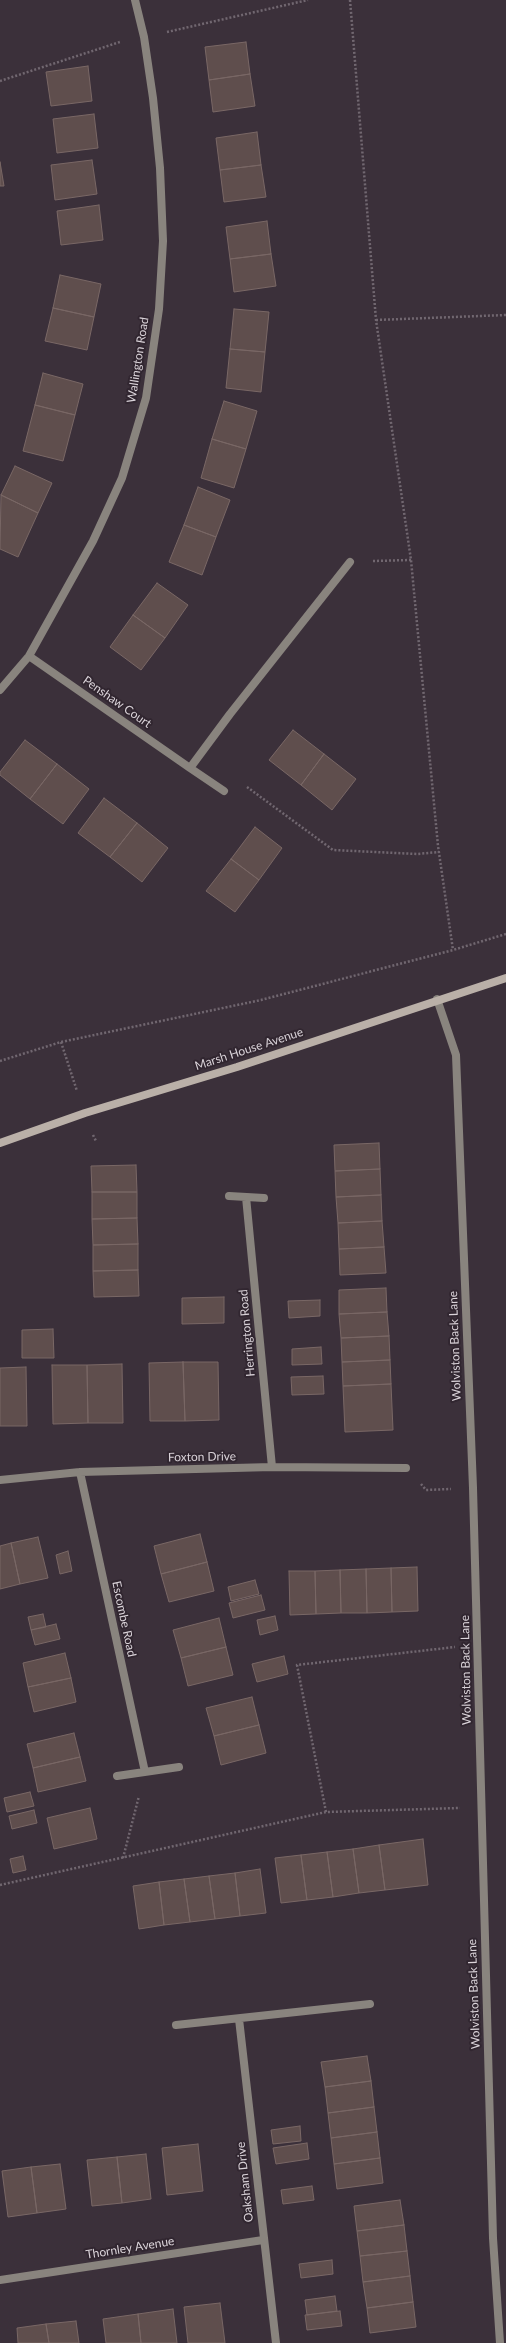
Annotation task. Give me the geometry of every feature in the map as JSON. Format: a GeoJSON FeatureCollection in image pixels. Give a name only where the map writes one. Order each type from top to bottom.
{"type":"FeatureCollection","features":[{"type":"Feature","properties":{"kind":"street","name":"Wallington Road"},"geometry":{"type":"LineString","coordinates":[[0,690],[29,656],[93,541],[122,478],[146,398],[159,309],[163,241],[160,168],[144,37],[135,0]]}},
{"type":"Feature","properties":{"kind":"street"},"geometry":{"type":"LineString","coordinates":[[190,768],[230,714],[350,562]]}},
{"type":"Feature","properties":{"kind":"street","name":"Penshaw Court"},"geometry":{"type":"LineString","coordinates":[[29,656],[224,791]]}},
{"type":"Feature","properties":{"kind":"street","name":"Marsh House Avenue"},"geometry":{"type":"LineString","coordinates":[[0,1143],[85,1113],[237,1067],[437,999],[506,978]]}},
{"type":"Feature","properties":{"kind":"street","name":"Wolviston Back Lane"},"geometry":{"type":"LineString","coordinates":[[437,999],[456,1055],[473,1488],[493,2238],[500,2343]]}},
{"type":"Feature","properties":{"kind":"street"},"geometry":{"type":"LineString","coordinates":[[229,1196],[264,1198]]}},
{"type":"Feature","properties":{"kind":"street","name":"Herrington Road"},"geometry":{"type":"LineString","coordinates":[[246,1197],[272,1467]]}},
{"type":"Feature","properties":{"kind":"street","name":"Foxton Drive"},"geometry":{"type":"LineString","coordinates":[[0,1480],[80,1472],[272,1467],[406,1468]]}},
{"type":"Feature","properties":{"kind":"street","name":"Escombe Road"},"geometry":{"type":"LineString","coordinates":[[80,1472],[145,1772]]}},
{"type":"Feature","properties":{"kind":"street"},"geometry":{"type":"LineString","coordinates":[[117,1776],[179,1767]]}},
{"type":"Feature","properties":{"kind":"street"},"geometry":{"type":"LineString","coordinates":[[176,2025],[370,2004]]}},
{"type":"Feature","properties":{"kind":"street","name":"Oaksham Drive"},"geometry":{"type":"LineString","coordinates":[[239,2018],[263,2240],[276,2343]]}},
{"type":"Feature","properties":{"kind":"street","name":"Thornley Avenue"},"geometry":{"type":"LineString","coordinates":[[0,2280],[263,2240]]}},
{"type":"Feature","properties":{"kind":"path"},"geometry":{"type":"LineString","coordinates":[[0,81],[117,42],[308,0]]}},
{"type":"Feature","properties":{"kind":"path"},"geometry":{"type":"LineString","coordinates":[[350,0],[376,320],[411,560],[439,852],[453,950]]}},
{"type":"Feature","properties":{"kind":"path"},"geometry":{"type":"LineString","coordinates":[[376,320],[506,315]]}},
{"type":"Feature","properties":{"kind":"path"},"geometry":{"type":"LineString","coordinates":[[350,562],[411,560]]}},
{"type":"Feature","properties":{"kind":"path"},"geometry":{"type":"LineString","coordinates":[[224,791],[238,780],[333,850],[417,854],[439,852]]}},
{"type":"Feature","properties":{"kind":"path"},"geometry":{"type":"LineString","coordinates":[[0,1061],[43,1046],[261,1000],[453,950],[506,934]]}},
{"type":"Feature","properties":{"kind":"path"},"geometry":{"type":"LineString","coordinates":[[406,1468],[426,1490],[473,1488]]}},
{"type":"Feature","properties":{"kind":"path"},"geometry":{"type":"LineString","coordinates":[[326,1812],[296,1665],[477,1644]]}},
{"type":"Feature","properties":{"kind":"path"},"geometry":{"type":"LineString","coordinates":[[123,1858],[145,1772]]}},
{"type":"Feature","properties":{"kind":"path"},"geometry":{"type":"LineString","coordinates":[[0,1885],[326,1812],[481,1808]]}},
{"type":"Feature","properties":{"kind":"building"},"geometry":{"type":"Polygon","coordinates":[[[246,42],[250,74],[209,80],[205,47],[246,42]]]}},
{"type":"Feature","properties":{"kind":"building"},"geometry":{"type":"Polygon","coordinates":[[[88,66],[92,101],[51,106],[46,72],[88,66]]]}},
{"type":"Feature","properties":{"kind":"building"},"geometry":{"type":"Polygon","coordinates":[[[250,74],[255,106],[213,112],[209,80],[250,74]]]}},
{"type":"Feature","properties":{"kind":"building"},"geometry":{"type":"Polygon","coordinates":[[[94,114],[98,148],[57,153],[53,119],[94,114]]]}},
{"type":"Feature","properties":{"kind":"building"},"geometry":{"type":"Polygon","coordinates":[[[257,132],[261,165],[220,170],[216,138],[257,132]]]}},
{"type":"Feature","properties":{"kind":"building"},"geometry":{"type":"Polygon","coordinates":[[[92,160],[97,194],[55,200],[51,165],[92,160]]]}},
{"type":"Feature","properties":{"kind":"building"},"geometry":{"type":"Polygon","coordinates":[[[0,162],[4,186],[0,186],[0,162]]]}},
{"type":"Feature","properties":{"kind":"building"},"geometry":{"type":"Polygon","coordinates":[[[261,165],[266,197],[224,202],[220,170],[261,165]]]}},
{"type":"Feature","properties":{"kind":"building"},"geometry":{"type":"Polygon","coordinates":[[[99,205],[103,240],[61,245],[57,211],[99,205]]]}},
{"type":"Feature","properties":{"kind":"building"},"geometry":{"type":"Polygon","coordinates":[[[267,221],[271,254],[230,259],[226,227],[267,221]]]}},
{"type":"Feature","properties":{"kind":"building"},"geometry":{"type":"Polygon","coordinates":[[[271,254],[276,286],[234,292],[230,259],[271,254]]]}},
{"type":"Feature","properties":{"kind":"building"},"geometry":{"type":"Polygon","coordinates":[[[60,275],[101,284],[94,317],[53,308],[60,275]]]}},
{"type":"Feature","properties":{"kind":"building"},"geometry":{"type":"Polygon","coordinates":[[[53,308],[94,317],[87,350],[45,341],[53,308]]]}},
{"type":"Feature","properties":{"kind":"building"},"geometry":{"type":"Polygon","coordinates":[[[234,309],[269,312],[265,352],[230,349],[234,309]]]}},
{"type":"Feature","properties":{"kind":"building"},"geometry":{"type":"Polygon","coordinates":[[[230,349],[265,352],[261,392],[226,388],[230,349]]]}},
{"type":"Feature","properties":{"kind":"building"},"geometry":{"type":"Polygon","coordinates":[[[43,373],[83,384],[75,415],[35,405],[43,373]]]}},
{"type":"Feature","properties":{"kind":"building"},"geometry":{"type":"Polygon","coordinates":[[[224,401],[257,411],[246,449],[212,439],[224,401]]]}},
{"type":"Feature","properties":{"kind":"building"},"geometry":{"type":"Polygon","coordinates":[[[35,405],[75,415],[63,461],[23,451],[35,405]]]}},
{"type":"Feature","properties":{"kind":"building"},"geometry":{"type":"Polygon","coordinates":[[[212,439],[246,449],[234,488],[201,478],[212,439]]]}},
{"type":"Feature","properties":{"kind":"building"},"geometry":{"type":"Polygon","coordinates":[[[15,466],[52,483],[38,513],[1,495],[15,466]]]}},
{"type":"Feature","properties":{"kind":"building"},"geometry":{"type":"Polygon","coordinates":[[[198,487],[230,500],[216,537],[184,525],[198,487]]]}},
{"type":"Feature","properties":{"kind":"building"},"geometry":{"type":"Polygon","coordinates":[[[1,495],[38,513],[18,557],[0,549],[1,495]]]}},
{"type":"Feature","properties":{"kind":"building"},"geometry":{"type":"Polygon","coordinates":[[[184,525],[216,537],[202,575],[169,562],[184,525]]]}},
{"type":"Feature","properties":{"kind":"building"},"geometry":{"type":"Polygon","coordinates":[[[157,583],[188,605],[165,638],[133,615],[157,583]]]}},
{"type":"Feature","properties":{"kind":"building"},"geometry":{"type":"Polygon","coordinates":[[[133,615],[165,638],[141,670],[110,647],[133,615]]]}},
{"type":"Feature","properties":{"kind":"building"},"geometry":{"type":"Polygon","coordinates":[[[293,730],[324,754],[301,785],[269,760],[293,730]]]}},
{"type":"Feature","properties":{"kind":"building"},"geometry":{"type":"Polygon","coordinates":[[[25,740],[57,764],[30,799],[0,775],[0,772],[25,740]]]}},
{"type":"Feature","properties":{"kind":"building"},"geometry":{"type":"Polygon","coordinates":[[[324,754],[356,779],[332,810],[301,785],[324,754]]]}},
{"type":"Feature","properties":{"kind":"building"},"geometry":{"type":"Polygon","coordinates":[[[57,764],[89,789],[63,824],[30,799],[57,764]]]}},
{"type":"Feature","properties":{"kind":"building"},"geometry":{"type":"Polygon","coordinates":[[[104,798],[137,823],[110,857],[78,833],[104,798]]]}},
{"type":"Feature","properties":{"kind":"building"},"geometry":{"type":"Polygon","coordinates":[[[137,823],[168,848],[142,882],[110,857],[137,823]]]}},
{"type":"Feature","properties":{"kind":"building"},"geometry":{"type":"Polygon","coordinates":[[[255,827],[282,848],[259,880],[231,859],[255,827]]]}},
{"type":"Feature","properties":{"kind":"building"},"geometry":{"type":"Polygon","coordinates":[[[231,859],[259,880],[235,912],[206,891],[231,859]]]}},
{"type":"Feature","properties":{"kind":"building"},"geometry":{"type":"Polygon","coordinates":[[[379,1143],[380,1169],[335,1171],[334,1145],[379,1143]]]}},
{"type":"Feature","properties":{"kind":"building"},"geometry":{"type":"Polygon","coordinates":[[[136,1165],[137,1192],[92,1192],[91,1166],[136,1165]]]}},
{"type":"Feature","properties":{"kind":"building"},"geometry":{"type":"Polygon","coordinates":[[[380,1169],[381,1195],[336,1197],[335,1171],[380,1169]]]}},
{"type":"Feature","properties":{"kind":"building"},"geometry":{"type":"Polygon","coordinates":[[[92,1192],[137,1192],[137,1218],[92,1219],[92,1192]]]}},
{"type":"Feature","properties":{"kind":"building"},"geometry":{"type":"Polygon","coordinates":[[[381,1195],[382,1221],[338,1223],[336,1197],[381,1195]]]}},
{"type":"Feature","properties":{"kind":"building"},"geometry":{"type":"Polygon","coordinates":[[[137,1218],[138,1244],[93,1245],[92,1219],[137,1218]]]}},
{"type":"Feature","properties":{"kind":"building"},"geometry":{"type":"Polygon","coordinates":[[[382,1221],[384,1247],[339,1249],[338,1223],[382,1221]]]}},
{"type":"Feature","properties":{"kind":"building"},"geometry":{"type":"Polygon","coordinates":[[[138,1244],[138,1270],[93,1271],[93,1245],[138,1244]]]}},
{"type":"Feature","properties":{"kind":"building"},"geometry":{"type":"Polygon","coordinates":[[[384,1247],[386,1273],[340,1275],[339,1249],[384,1247]]]}},
{"type":"Feature","properties":{"kind":"building"},"geometry":{"type":"Polygon","coordinates":[[[138,1270],[139,1296],[94,1297],[93,1271],[138,1270]]]}},
{"type":"Feature","properties":{"kind":"building"},"geometry":{"type":"Polygon","coordinates":[[[386,1288],[387,1312],[339,1314],[339,1290],[386,1288]]]}},
{"type":"Feature","properties":{"kind":"building"},"geometry":{"type":"Polygon","coordinates":[[[224,1297],[224,1323],[182,1324],[182,1298],[224,1297]]]}},
{"type":"Feature","properties":{"kind":"building"},"geometry":{"type":"Polygon","coordinates":[[[320,1300],[320,1316],[289,1318],[288,1301],[320,1300]]]}},
{"type":"Feature","properties":{"kind":"building"},"geometry":{"type":"Polygon","coordinates":[[[387,1312],[389,1336],[341,1338],[339,1314],[387,1312]]]}},
{"type":"Feature","properties":{"kind":"building"},"geometry":{"type":"Polygon","coordinates":[[[53,1329],[54,1358],[22,1358],[22,1330],[53,1329]]]}},
{"type":"Feature","properties":{"kind":"building"},"geometry":{"type":"Polygon","coordinates":[[[389,1336],[390,1360],[342,1362],[341,1338],[389,1336]]]}},
{"type":"Feature","properties":{"kind":"building"},"geometry":{"type":"Polygon","coordinates":[[[321,1347],[322,1364],[292,1365],[292,1349],[321,1347]]]}},
{"type":"Feature","properties":{"kind":"building"},"geometry":{"type":"Polygon","coordinates":[[[390,1360],[391,1384],[343,1386],[342,1362],[390,1360]]]}},
{"type":"Feature","properties":{"kind":"building"},"geometry":{"type":"Polygon","coordinates":[[[183,1362],[218,1362],[219,1420],[185,1421],[183,1362]]]}},
{"type":"Feature","properties":{"kind":"building"},"geometry":{"type":"Polygon","coordinates":[[[183,1362],[185,1421],[150,1421],[149,1363],[183,1362]]]}},
{"type":"Feature","properties":{"kind":"building"},"geometry":{"type":"Polygon","coordinates":[[[122,1364],[123,1423],[88,1423],[87,1365],[122,1364]]]}},
{"type":"Feature","properties":{"kind":"building"},"geometry":{"type":"Polygon","coordinates":[[[52,1365],[87,1365],[88,1423],[53,1424],[52,1365]]]}},
{"type":"Feature","properties":{"kind":"building"},"geometry":{"type":"Polygon","coordinates":[[[26,1367],[27,1426],[0,1426],[0,1368],[26,1367]]]}},
{"type":"Feature","properties":{"kind":"building"},"geometry":{"type":"Polygon","coordinates":[[[323,1376],[324,1394],[292,1395],[291,1377],[323,1376]]]}},
{"type":"Feature","properties":{"kind":"building"},"geometry":{"type":"Polygon","coordinates":[[[391,1384],[393,1430],[345,1432],[343,1386],[391,1384]]]}},
{"type":"Feature","properties":{"kind":"building"},"geometry":{"type":"Polygon","coordinates":[[[200,1534],[207,1562],[161,1574],[154,1546],[200,1534]]]}},
{"type":"Feature","properties":{"kind":"building"},"geometry":{"type":"Polygon","coordinates":[[[38,1537],[48,1578],[20,1584],[11,1543],[38,1537]]]}},
{"type":"Feature","properties":{"kind":"building"},"geometry":{"type":"Polygon","coordinates":[[[11,1543],[20,1584],[0,1589],[0,1546],[11,1543]]]}},
{"type":"Feature","properties":{"kind":"building"},"geometry":{"type":"Polygon","coordinates":[[[68,1551],[72,1571],[60,1574],[56,1555],[68,1551]]]}},
{"type":"Feature","properties":{"kind":"building"},"geometry":{"type":"Polygon","coordinates":[[[207,1562],[214,1591],[169,1602],[161,1574],[207,1562]]]}},
{"type":"Feature","properties":{"kind":"building"},"geometry":{"type":"Polygon","coordinates":[[[417,1567],[418,1611],[392,1612],[391,1568],[417,1567]]]}},
{"type":"Feature","properties":{"kind":"building"},"geometry":{"type":"Polygon","coordinates":[[[391,1568],[392,1612],[367,1613],[366,1569],[391,1568]]]}},
{"type":"Feature","properties":{"kind":"building"},"geometry":{"type":"Polygon","coordinates":[[[366,1569],[367,1613],[341,1613],[340,1570],[366,1569]]]}},
{"type":"Feature","properties":{"kind":"building"},"geometry":{"type":"Polygon","coordinates":[[[340,1570],[341,1613],[316,1614],[315,1571],[340,1570]]]}},
{"type":"Feature","properties":{"kind":"building"},"geometry":{"type":"Polygon","coordinates":[[[289,1571],[315,1571],[316,1614],[290,1615],[289,1571]]]}},
{"type":"Feature","properties":{"kind":"building"},"geometry":{"type":"Polygon","coordinates":[[[255,1580],[259,1594],[231,1601],[228,1587],[255,1580]]]}},
{"type":"Feature","properties":{"kind":"building"},"geometry":{"type":"Polygon","coordinates":[[[261,1595],[265,1610],[233,1618],[229,1603],[261,1595]]]}},
{"type":"Feature","properties":{"kind":"building"},"geometry":{"type":"Polygon","coordinates":[[[43,1614],[46,1627],[31,1630],[28,1617],[43,1614]]]}},
{"type":"Feature","properties":{"kind":"building"},"geometry":{"type":"Polygon","coordinates":[[[275,1616],[278,1630],[260,1635],[257,1620],[275,1616]]]}},
{"type":"Feature","properties":{"kind":"building"},"geometry":{"type":"Polygon","coordinates":[[[219,1618],[226,1647],[181,1658],[173,1630],[219,1618]]]}},
{"type":"Feature","properties":{"kind":"building"},"geometry":{"type":"Polygon","coordinates":[[[56,1624],[60,1639],[35,1645],[31,1630],[56,1624]]]}},
{"type":"Feature","properties":{"kind":"building"},"geometry":{"type":"Polygon","coordinates":[[[226,1647],[233,1675],[188,1686],[181,1658],[226,1647]]]}},
{"type":"Feature","properties":{"kind":"building"},"geometry":{"type":"Polygon","coordinates":[[[65,1653],[71,1678],[28,1687],[23,1663],[65,1653]]]}},
{"type":"Feature","properties":{"kind":"building"},"geometry":{"type":"Polygon","coordinates":[[[284,1656],[288,1674],[257,1682],[252,1664],[284,1656]]]}},
{"type":"Feature","properties":{"kind":"building"},"geometry":{"type":"Polygon","coordinates":[[[71,1678],[76,1702],[34,1712],[28,1687],[71,1678]]]}},
{"type":"Feature","properties":{"kind":"building"},"geometry":{"type":"Polygon","coordinates":[[[252,1697],[259,1725],[214,1736],[206,1708],[252,1697]]]}},
{"type":"Feature","properties":{"kind":"building"},"geometry":{"type":"Polygon","coordinates":[[[259,1725],[266,1753],[221,1765],[214,1736],[259,1725]]]}},
{"type":"Feature","properties":{"kind":"building"},"geometry":{"type":"Polygon","coordinates":[[[74,1733],[80,1757],[33,1768],[27,1744],[74,1733]]]}},
{"type":"Feature","properties":{"kind":"building"},"geometry":{"type":"Polygon","coordinates":[[[80,1757],[86,1781],[38,1792],[33,1768],[80,1757]]]}},
{"type":"Feature","properties":{"kind":"building"},"geometry":{"type":"Polygon","coordinates":[[[30,1792],[34,1806],[7,1812],[4,1798],[30,1792]]]}},
{"type":"Feature","properties":{"kind":"building"},"geometry":{"type":"Polygon","coordinates":[[[90,1808],[97,1839],[54,1849],[47,1818],[90,1808]]]}},
{"type":"Feature","properties":{"kind":"building"},"geometry":{"type":"Polygon","coordinates":[[[34,1810],[37,1823],[12,1829],[9,1816],[34,1810]]]}},
{"type":"Feature","properties":{"kind":"building"},"geometry":{"type":"Polygon","coordinates":[[[423,1839],[428,1885],[385,1890],[379,1845],[423,1839]]]}},
{"type":"Feature","properties":{"kind":"building"},"geometry":{"type":"Polygon","coordinates":[[[379,1845],[385,1890],[359,1893],[353,1849],[379,1845]]]}},
{"type":"Feature","properties":{"kind":"building"},"geometry":{"type":"Polygon","coordinates":[[[353,1849],[359,1893],[333,1897],[327,1852],[353,1849]]]}},
{"type":"Feature","properties":{"kind":"building"},"geometry":{"type":"Polygon","coordinates":[[[327,1852],[333,1897],[307,1900],[301,1855],[327,1852]]]}},
{"type":"Feature","properties":{"kind":"building"},"geometry":{"type":"Polygon","coordinates":[[[301,1855],[307,1900],[281,1903],[275,1858],[301,1855]]]}},
{"type":"Feature","properties":{"kind":"building"},"geometry":{"type":"Polygon","coordinates":[[[23,1856],[26,1870],[13,1873],[10,1859],[23,1856]]]}},
{"type":"Feature","properties":{"kind":"building"},"geometry":{"type":"Polygon","coordinates":[[[260,1869],[266,1913],[240,1916],[235,1873],[260,1869]]]}},
{"type":"Feature","properties":{"kind":"building"},"geometry":{"type":"Polygon","coordinates":[[[235,1873],[240,1916],[215,1919],[209,1876],[235,1873]]]}},
{"type":"Feature","properties":{"kind":"building"},"geometry":{"type":"Polygon","coordinates":[[[209,1876],[215,1919],[190,1922],[184,1879],[209,1876]]]}},
{"type":"Feature","properties":{"kind":"building"},"geometry":{"type":"Polygon","coordinates":[[[184,1879],[190,1922],[164,1925],[159,1882],[184,1879]]]}},
{"type":"Feature","properties":{"kind":"building"},"geometry":{"type":"Polygon","coordinates":[[[159,1882],[164,1925],[139,1929],[133,1886],[159,1882]]]}},
{"type":"Feature","properties":{"kind":"building"},"geometry":{"type":"Polygon","coordinates":[[[367,2056],[371,2081],[325,2087],[321,2062],[367,2056]]]}},
{"type":"Feature","properties":{"kind":"building"},"geometry":{"type":"Polygon","coordinates":[[[371,2081],[374,2107],[328,2113],[325,2087],[371,2081]]]}},
{"type":"Feature","properties":{"kind":"building"},"geometry":{"type":"Polygon","coordinates":[[[374,2107],[377,2132],[331,2138],[328,2113],[374,2107]]]}},
{"type":"Feature","properties":{"kind":"building"},"geometry":{"type":"Polygon","coordinates":[[[300,2126],[301,2141],[273,2144],[271,2130],[300,2126]]]}},
{"type":"Feature","properties":{"kind":"building"},"geometry":{"type":"Polygon","coordinates":[[[377,2132],[380,2158],[334,2164],[331,2138],[377,2132]]]}},
{"type":"Feature","properties":{"kind":"building"},"geometry":{"type":"Polygon","coordinates":[[[307,2143],[309,2159],[276,2164],[273,2148],[307,2143]]]}},
{"type":"Feature","properties":{"kind":"building"},"geometry":{"type":"Polygon","coordinates":[[[198,2144],[203,2191],[167,2195],[162,2148],[198,2144]]]}},
{"type":"Feature","properties":{"kind":"building"},"geometry":{"type":"Polygon","coordinates":[[[146,2154],[151,2199],[122,2203],[117,2157],[146,2154]]]}},
{"type":"Feature","properties":{"kind":"building"},"geometry":{"type":"Polygon","coordinates":[[[117,2157],[122,2203],[92,2206],[87,2160],[117,2157]]]}},
{"type":"Feature","properties":{"kind":"building"},"geometry":{"type":"Polygon","coordinates":[[[380,2158],[383,2183],[337,2189],[334,2164],[380,2158]]]}},
{"type":"Feature","properties":{"kind":"building"},"geometry":{"type":"Polygon","coordinates":[[[60,2164],[66,2209],[37,2213],[31,2167],[60,2164]]]}},
{"type":"Feature","properties":{"kind":"building"},"geometry":{"type":"Polygon","coordinates":[[[31,2167],[37,2213],[8,2217],[2,2171],[31,2167]]]}},
{"type":"Feature","properties":{"kind":"building"},"geometry":{"type":"Polygon","coordinates":[[[312,2186],[314,2200],[283,2204],[281,2190],[312,2186]]]}},
{"type":"Feature","properties":{"kind":"building"},"geometry":{"type":"Polygon","coordinates":[[[400,2200],[404,2225],[357,2231],[354,2206],[400,2200]]]}},
{"type":"Feature","properties":{"kind":"building"},"geometry":{"type":"Polygon","coordinates":[[[404,2225],[407,2251],[360,2256],[357,2231],[404,2225]]]}},
{"type":"Feature","properties":{"kind":"building"},"geometry":{"type":"Polygon","coordinates":[[[407,2251],[410,2276],[363,2282],[360,2256],[407,2251]]]}},
{"type":"Feature","properties":{"kind":"building"},"geometry":{"type":"Polygon","coordinates":[[[332,2260],[333,2274],[301,2278],[299,2264],[332,2260]]]}},
{"type":"Feature","properties":{"kind":"building"},"geometry":{"type":"Polygon","coordinates":[[[410,2276],[413,2302],[367,2308],[363,2282],[410,2276]]]}},
{"type":"Feature","properties":{"kind":"building"},"geometry":{"type":"Polygon","coordinates":[[[335,2296],[337,2311],[307,2315],[305,2300],[335,2296]]]}},
{"type":"Feature","properties":{"kind":"building"},"geometry":{"type":"Polygon","coordinates":[[[413,2302],[416,2327],[370,2333],[367,2308],[413,2302]]]}},
{"type":"Feature","properties":{"kind":"building"},"geometry":{"type":"Polygon","coordinates":[[[220,2303],[225,2343],[188,2343],[184,2307],[220,2303]]]}},
{"type":"Feature","properties":{"kind":"building"},"geometry":{"type":"Polygon","coordinates":[[[173,2309],[177,2343],[141,2343],[138,2314],[173,2309]]]}},
{"type":"Feature","properties":{"kind":"building"},"geometry":{"type":"Polygon","coordinates":[[[340,2311],[342,2326],[307,2330],[305,2315],[340,2311]]]}},
{"type":"Feature","properties":{"kind":"building"},"geometry":{"type":"Polygon","coordinates":[[[138,2314],[141,2343],[106,2343],[103,2319],[138,2314]]]}},
{"type":"Feature","properties":{"kind":"building"},"geometry":{"type":"Polygon","coordinates":[[[76,2321],[79,2343],[49,2343],[46,2324],[76,2321]]]}},
{"type":"Feature","properties":{"kind":"building"},"geometry":{"type":"Polygon","coordinates":[[[46,2324],[49,2343],[18,2343],[17,2328],[46,2324]]]}}]}
